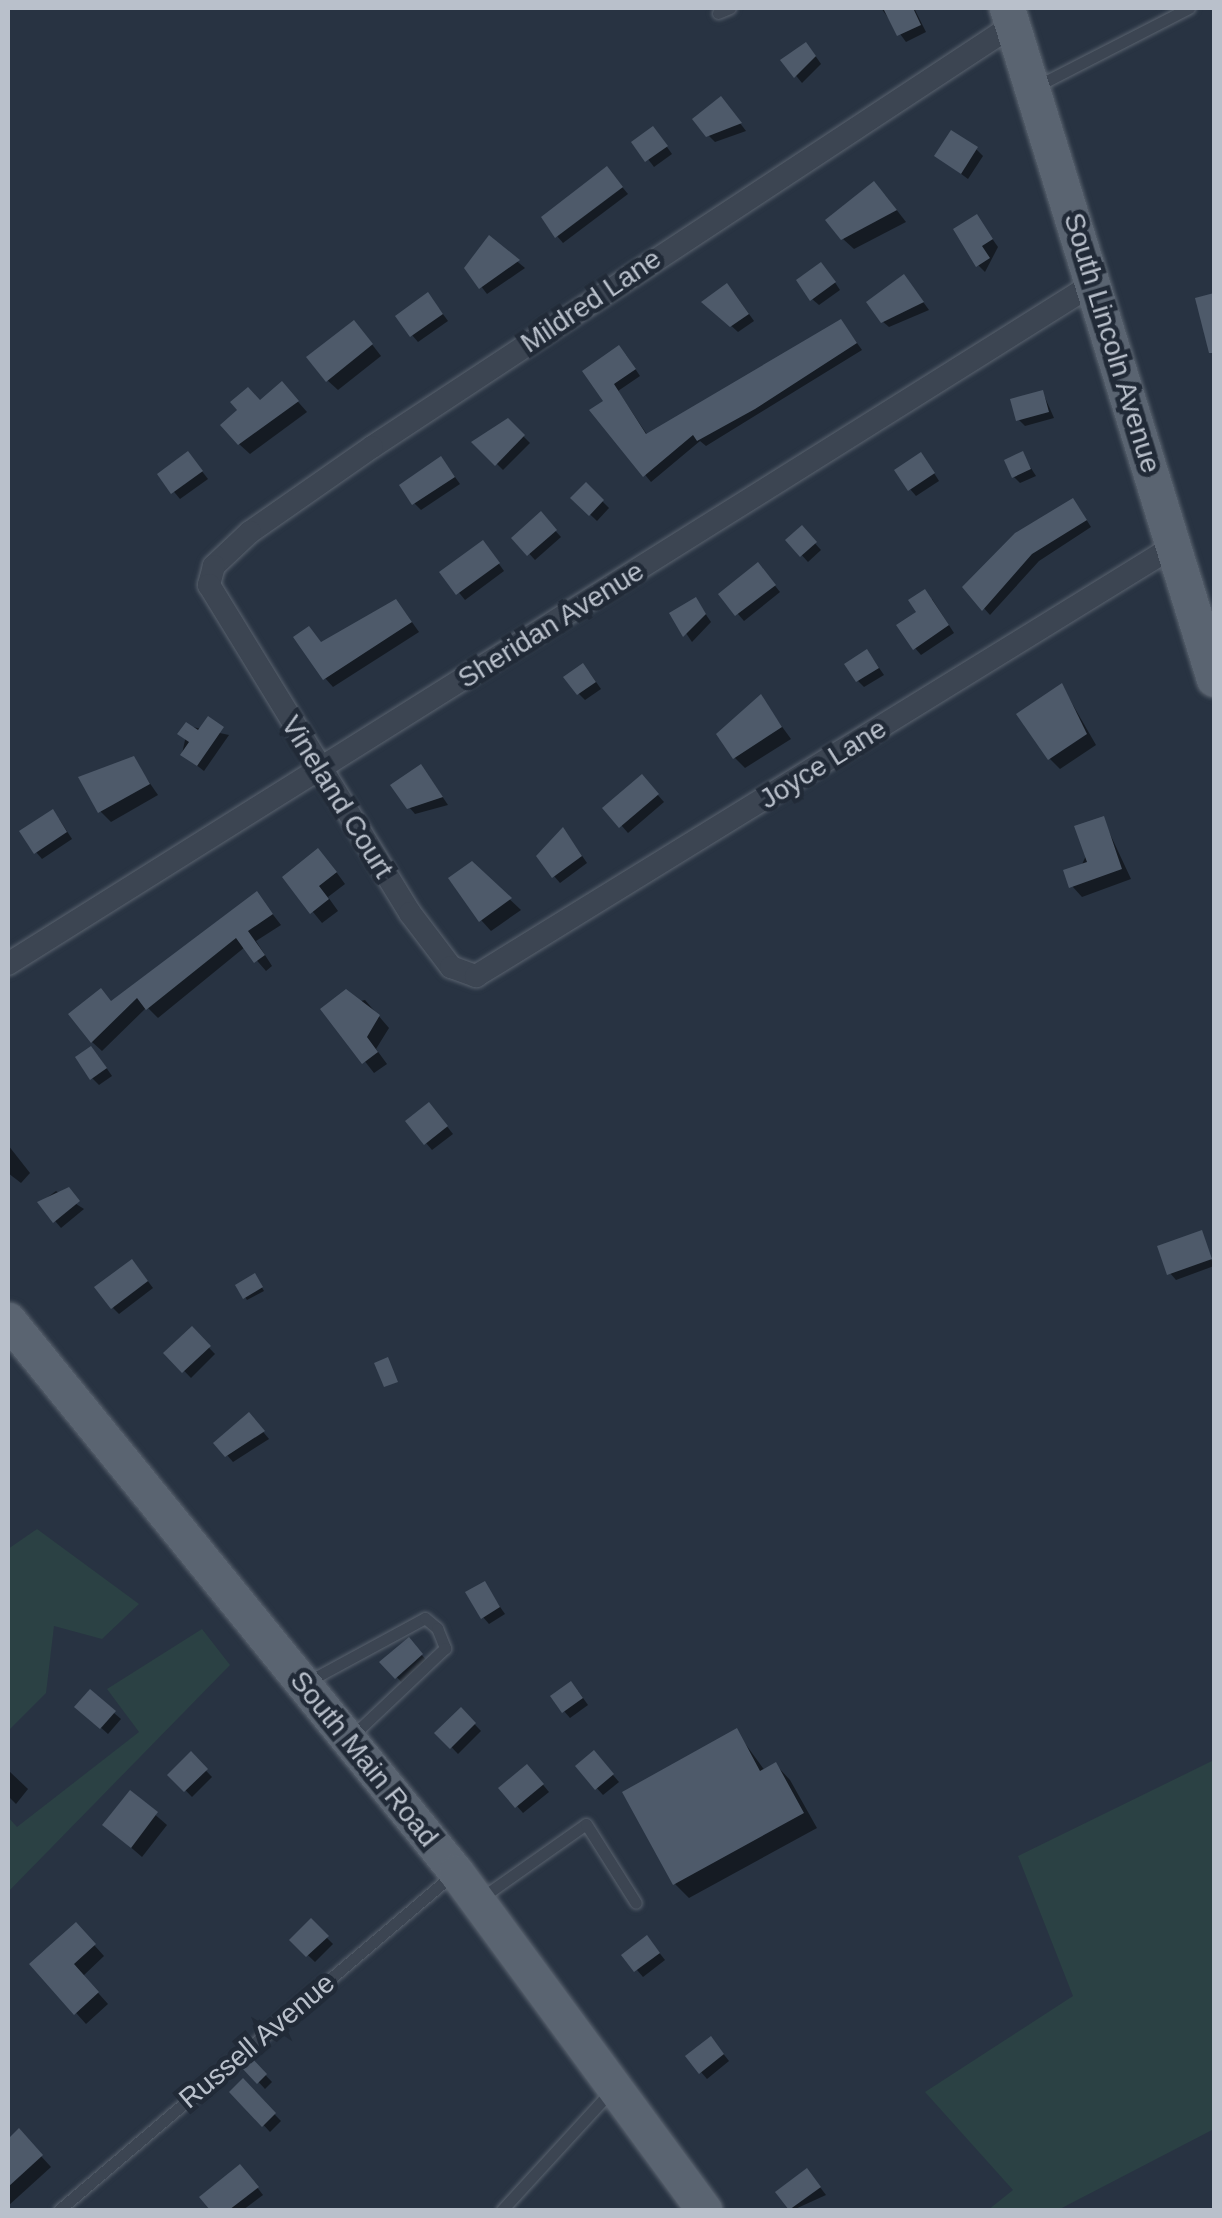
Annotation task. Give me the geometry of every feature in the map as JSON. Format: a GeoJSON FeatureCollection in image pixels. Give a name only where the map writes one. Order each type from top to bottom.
{"type":"FeatureCollection","features":[{"type":"Feature","properties":{"kind":"main road","name":"South Lincoln Avenue"},"geometry":{"type":"LineString","coordinates":[[1010,16],[1214,679]]}},
{"type":"Feature","properties":{"kind":"main road","name":"South Main Road"},"geometry":{"type":"LineString","coordinates":[[8,1320],[456,1872],[704,2210]]}},
{"type":"Feature","properties":{"kind":"street","name":"Mildred Lane"},"geometry":{"type":"LineString","coordinates":[[217,606],[214,566],[250,532],[1010,16]]}},
{"type":"Feature","properties":{"kind":"street","name":"Sheridan Avenue"},"geometry":{"type":"LineString","coordinates":[[8,964],[1094,284]]}},
{"type":"Feature","properties":{"kind":"street","name":"Joyce Lane"},"geometry":{"type":"LineString","coordinates":[[470,975],[503,963],[1174,546]]}},
{"type":"Feature","properties":{"kind":"street","name":"Vineland Court"},"geometry":{"type":"LineString","coordinates":[[217,606],[433,946],[470,975]]}},
{"type":"Feature","properties":{"kind":"lane"},"geometry":{"type":"LineString","coordinates":[[718,13],[730,8]]}},
{"type":"Feature","properties":{"kind":"lane"},"geometry":{"type":"LineString","coordinates":[[1033,88],[1189,8]]}},
{"type":"Feature","properties":{"kind":"lane"},"geometry":{"type":"LineString","coordinates":[[304,1684],[424,1618],[437,1628],[444,1648],[348,1738]]}},
{"type":"Feature","properties":{"kind":"lane"},"geometry":{"type":"LineString","coordinates":[[478,1901],[586,1824],[636,1903]]}},
{"type":"Feature","properties":{"kind":"lane","name":"Russell Avenue"},"geometry":{"type":"LineString","coordinates":[[58,2210],[456,1872]]}},
{"type":"Feature","properties":{"kind":"lane"},"geometry":{"type":"LineString","coordinates":[[502,2210],[615,2087]]}},
{"type":"Feature","properties":{"kind":"green space"},"geometry":{"type":"Polygon","coordinates":[[[37,1529],[139,1604],[102,1639],[54,1626],[46,1693],[8,1731],[8,1549],[37,1529]]]}},
{"type":"Feature","properties":{"kind":"green space"},"geometry":{"type":"Polygon","coordinates":[[[202,1629],[230,1665],[8,1892],[8,1817],[17,1827],[139,1732],[107,1689],[202,1629]]]}},
{"type":"Feature","properties":{"kind":"green space"},"geometry":{"type":"Polygon","coordinates":[[[1214,1760],[1214,2129],[1058,2210],[988,2210],[1013,2190],[925,2092],[1073,1996],[1018,1856],[1214,1760]]]}},
{"type":"Feature","properties":{"kind":"building"},"geometry":{"type":"Polygon","coordinates":[[[883,8],[913,8],[921,25],[897,36],[883,8]]]}},
{"type":"Feature","properties":{"kind":"building"},"geometry":{"type":"Polygon","coordinates":[[[806,42],[816,56],[794,78],[780,60],[806,42]]]}},
{"type":"Feature","properties":{"kind":"building"},"geometry":{"type":"Polygon","coordinates":[[[721,96],[742,123],[706,137],[692,119],[721,96]]]}},
{"type":"Feature","properties":{"kind":"building"},"geometry":{"type":"Polygon","coordinates":[[[653,126],[668,146],[645,162],[631,142],[653,126]]]}},
{"type":"Feature","properties":{"kind":"building"},"geometry":{"type":"Polygon","coordinates":[[[951,130],[978,147],[961,174],[934,156],[951,130]]]}},
{"type":"Feature","properties":{"kind":"building"},"geometry":{"type":"Polygon","coordinates":[[[607,166],[623,187],[555,238],[541,217],[607,166]]]}},
{"type":"Feature","properties":{"kind":"building"},"geometry":{"type":"Polygon","coordinates":[[[874,181],[897,210],[841,240],[825,220],[874,181]]]}},
{"type":"Feature","properties":{"kind":"building"},"geometry":{"type":"Polygon","coordinates":[[[977,214],[993,239],[982,246],[990,258],[976,267],[953,229],[977,214]]]}},
{"type":"Feature","properties":{"kind":"building"},"geometry":{"type":"Polygon","coordinates":[[[489,235],[520,260],[479,289],[464,268],[489,235]]]}},
{"type":"Feature","properties":{"kind":"building"},"geometry":{"type":"Polygon","coordinates":[[[821,262],[836,282],[810,301],[796,280],[821,262]]]}},
{"type":"Feature","properties":{"kind":"building"},"geometry":{"type":"Polygon","coordinates":[[[904,274],[924,302],[881,323],[866,302],[904,274]]]}},
{"type":"Feature","properties":{"kind":"building"},"geometry":{"type":"Polygon","coordinates":[[[727,283],[749,314],[730,327],[701,302],[727,283]]]}},
{"type":"Feature","properties":{"kind":"building"},"geometry":{"type":"Polygon","coordinates":[[[428,292],[443,314],[410,337],[395,316],[428,292]]]}},
{"type":"Feature","properties":{"kind":"building"},"geometry":{"type":"Polygon","coordinates":[[[1214,293],[1214,353],[1209,353],[1195,298],[1214,293]]]}},
{"type":"Feature","properties":{"kind":"building"},"geometry":{"type":"Polygon","coordinates":[[[841,319],[857,343],[755,409],[697,441],[693,435],[643,477],[589,410],[603,401],[582,371],[619,345],[636,369],[614,384],[646,434],[841,319]]]}},
{"type":"Feature","properties":{"kind":"building"},"geometry":{"type":"Polygon","coordinates":[[[354,320],[373,344],[326,382],[306,357],[354,320]]]}},
{"type":"Feature","properties":{"kind":"building"},"geometry":{"type":"Polygon","coordinates":[[[282,381],[299,401],[238,445],[220,425],[237,410],[230,402],[248,387],[260,400],[282,381]]]}},
{"type":"Feature","properties":{"kind":"building"},"geometry":{"type":"Polygon","coordinates":[[[1043,390],[1049,412],[1016,421],[1010,399],[1043,390]]]}},
{"type":"Feature","properties":{"kind":"building"},"geometry":{"type":"Polygon","coordinates":[[[508,418],[525,435],[495,466],[471,442],[508,418]]]}},
{"type":"Feature","properties":{"kind":"building"},"geometry":{"type":"Polygon","coordinates":[[[188,451],[203,471],[171,494],[157,474],[188,451]]]}},
{"type":"Feature","properties":{"kind":"building"},"geometry":{"type":"Polygon","coordinates":[[[1023,451],[1031,469],[1012,478],[1004,460],[1023,451]]]}},
{"type":"Feature","properties":{"kind":"building"},"geometry":{"type":"Polygon","coordinates":[[[921,452],[935,473],[908,491],[894,470],[921,452]]]}},
{"type":"Feature","properties":{"kind":"building"},"geometry":{"type":"Polygon","coordinates":[[[441,456],[455,477],[412,505],[399,485],[441,456]]]}},
{"type":"Feature","properties":{"kind":"building"},"geometry":{"type":"Polygon","coordinates":[[[586,482],[604,500],[589,516],[570,498],[586,482]]]}},
{"type":"Feature","properties":{"kind":"building"},"geometry":{"type":"Polygon","coordinates":[[[1073,498],[1087,520],[1032,554],[982,611],[962,587],[1015,533],[1073,498]]]}},
{"type":"Feature","properties":{"kind":"building"},"geometry":{"type":"Polygon","coordinates":[[[541,511],[557,530],[527,556],[511,538],[541,511]]]}},
{"type":"Feature","properties":{"kind":"building"},"geometry":{"type":"Polygon","coordinates":[[[802,525],[817,542],[800,557],[785,540],[802,525]]]}},
{"type":"Feature","properties":{"kind":"building"},"geometry":{"type":"Polygon","coordinates":[[[483,540],[500,563],[456,595],[439,572],[483,540]]]}},
{"type":"Feature","properties":{"kind":"building"},"geometry":{"type":"Polygon","coordinates":[[[758,562],[776,585],[735,616],[718,594],[758,562]]]}},
{"type":"Feature","properties":{"kind":"building"},"geometry":{"type":"Polygon","coordinates":[[[925,589],[949,625],[913,650],[896,625],[916,612],[908,600],[925,589]]]}},
{"type":"Feature","properties":{"kind":"building"},"geometry":{"type":"Polygon","coordinates":[[[696,597],[706,614],[683,637],[669,613],[696,597]]]}},
{"type":"Feature","properties":{"kind":"building"},"geometry":{"type":"Polygon","coordinates":[[[396,599],[412,622],[323,680],[293,637],[309,626],[321,642],[396,599]]]}},
{"type":"Feature","properties":{"kind":"building"},"geometry":{"type":"Polygon","coordinates":[[[867,649],[879,668],[856,682],[844,664],[867,649]]]}},
{"type":"Feature","properties":{"kind":"building"},"geometry":{"type":"Polygon","coordinates":[[[583,663],[596,682],[577,695],[563,677],[583,663]]]}},
{"type":"Feature","properties":{"kind":"building"},"geometry":{"type":"Polygon","coordinates":[[[1062,683],[1087,734],[1048,760],[1016,714],[1062,683]]]}},
{"type":"Feature","properties":{"kind":"building"},"geometry":{"type":"Polygon","coordinates":[[[761,694],[782,727],[733,759],[716,734],[761,694]]]}},
{"type":"Feature","properties":{"kind":"building"},"geometry":{"type":"Polygon","coordinates":[[[208,716],[224,727],[197,766],[180,755],[189,742],[177,734],[186,722],[198,730],[208,716]]]}},
{"type":"Feature","properties":{"kind":"building"},"geometry":{"type":"Polygon","coordinates":[[[134,756],[150,784],[98,813],[78,777],[134,756]]]}},
{"type":"Feature","properties":{"kind":"building"},"geometry":{"type":"Polygon","coordinates":[[[421,764],[443,797],[407,809],[390,785],[421,764]]]}},
{"type":"Feature","properties":{"kind":"building"},"geometry":{"type":"Polygon","coordinates":[[[642,774],[659,794],[619,828],[602,808],[642,774]]]}},
{"type":"Feature","properties":{"kind":"building"},"geometry":{"type":"Polygon","coordinates":[[[53,809],[67,832],[34,854],[19,831],[53,809]]]}},
{"type":"Feature","properties":{"kind":"building"},"geometry":{"type":"Polygon","coordinates":[[[1104,816],[1122,869],[1069,888],[1063,870],[1087,862],[1074,826],[1104,816]]]}},
{"type":"Feature","properties":{"kind":"building"},"geometry":{"type":"Polygon","coordinates":[[[563,827],[582,856],[552,878],[536,856],[563,827]]]}},
{"type":"Feature","properties":{"kind":"building"},"geometry":{"type":"Polygon","coordinates":[[[318,848],[337,872],[319,886],[329,899],[310,914],[282,877],[318,848]]]}},
{"type":"Feature","properties":{"kind":"building"},"geometry":{"type":"Polygon","coordinates":[[[472,861],[512,898],[479,922],[448,878],[472,861]]]}},
{"type":"Feature","properties":{"kind":"building"},"geometry":{"type":"Polygon","coordinates":[[[257,891],[273,914],[248,931],[265,955],[254,963],[236,938],[146,1010],[137,998],[91,1043],[68,1014],[101,988],[111,1001],[257,891]]]}},
{"type":"Feature","properties":{"kind":"building"},"geometry":{"type":"Polygon","coordinates":[[[346,989],[380,1015],[367,1037],[378,1052],[362,1064],[320,1009],[346,989]]]}},
{"type":"Feature","properties":{"kind":"building"},"geometry":{"type":"Polygon","coordinates":[[[91,1046],[107,1068],[90,1080],[75,1057],[91,1046]]]}},
{"type":"Feature","properties":{"kind":"building"},"geometry":{"type":"Polygon","coordinates":[[[429,1102],[448,1126],[424,1145],[405,1121],[429,1102]]]}},
{"type":"Feature","properties":{"kind":"building"},"geometry":{"type":"Polygon","coordinates":[[[69,1187],[80,1201],[53,1223],[37,1202],[69,1187]]]}},
{"type":"Feature","properties":{"kind":"building"},"geometry":{"type":"Polygon","coordinates":[[[1202,1230],[1212,1259],[1167,1275],[1157,1246],[1202,1230]]]}},
{"type":"Feature","properties":{"kind":"building"},"geometry":{"type":"Polygon","coordinates":[[[132,1259],[148,1281],[111,1309],[94,1287],[132,1259]]]}},
{"type":"Feature","properties":{"kind":"building"},"geometry":{"type":"Polygon","coordinates":[[[255,1273],[263,1287],[243,1299],[235,1285],[255,1273]]]}},
{"type":"Feature","properties":{"kind":"building"},"geometry":{"type":"Polygon","coordinates":[[[192,1326],[211,1346],[182,1373],[163,1353],[192,1326]]]}},
{"type":"Feature","properties":{"kind":"building"},"geometry":{"type":"Polygon","coordinates":[[[388,1357],[398,1382],[384,1387],[374,1363],[388,1357]]]}},
{"type":"Feature","properties":{"kind":"building"},"geometry":{"type":"Polygon","coordinates":[[[249,1412],[265,1431],[225,1457],[213,1443],[249,1412]]]}},
{"type":"Feature","properties":{"kind":"building"},"geometry":{"type":"Polygon","coordinates":[[[485,1581],[500,1607],[481,1619],[465,1592],[485,1581]]]}},
{"type":"Feature","properties":{"kind":"building"},"geometry":{"type":"Polygon","coordinates":[[[409,1637],[423,1654],[395,1679],[379,1662],[409,1637]]]}},
{"type":"Feature","properties":{"kind":"building"},"geometry":{"type":"Polygon","coordinates":[[[571,1681],[583,1698],[562,1713],[550,1696],[571,1681]]]}},
{"type":"Feature","properties":{"kind":"building"},"geometry":{"type":"Polygon","coordinates":[[[90,1689],[116,1711],[100,1729],[74,1707],[90,1689]]]}},
{"type":"Feature","properties":{"kind":"building"},"geometry":{"type":"Polygon","coordinates":[[[461,1707],[476,1723],[450,1749],[434,1733],[461,1707]]]}},
{"type":"Feature","properties":{"kind":"building"},"geometry":{"type":"Polygon","coordinates":[[[737,1728],[760,1771],[776,1762],[804,1813],[673,1885],[622,1792],[737,1728]]]}},
{"type":"Feature","properties":{"kind":"building"},"geometry":{"type":"Polygon","coordinates":[[[594,1750],[614,1774],[595,1790],[575,1766],[594,1750]]]}},
{"type":"Feature","properties":{"kind":"building"},"geometry":{"type":"Polygon","coordinates":[[[191,1751],[208,1769],[184,1792],[167,1775],[191,1751]]]}},
{"type":"Feature","properties":{"kind":"building"},"geometry":{"type":"Polygon","coordinates":[[[527,1764],[544,1784],[515,1808],[498,1788],[527,1764]]]}},
{"type":"Feature","properties":{"kind":"building"},"geometry":{"type":"Polygon","coordinates":[[[130,1790],[158,1812],[131,1848],[102,1825],[130,1790]]]}},
{"type":"Feature","properties":{"kind":"building"},"geometry":{"type":"Polygon","coordinates":[[[311,1918],[329,1936],[306,1957],[289,1940],[311,1918]]]}},
{"type":"Feature","properties":{"kind":"building"},"geometry":{"type":"Polygon","coordinates":[[[76,1922],[96,1944],[74,1964],[99,1992],[74,2015],[29,1964],[76,1922]]]}},
{"type":"Feature","properties":{"kind":"building"},"geometry":{"type":"Polygon","coordinates":[[[647,1935],[660,1953],[634,1972],[621,1955],[647,1935]]]}},
{"type":"Feature","properties":{"kind":"building"},"geometry":{"type":"Polygon","coordinates":[[[711,2036],[724,2054],[699,2074],[685,2056],[711,2036]]]}},
{"type":"Feature","properties":{"kind":"building"},"geometry":{"type":"Polygon","coordinates":[[[252,2058],[267,2074],[257,2084],[241,2067],[252,2058]]]}},
{"type":"Feature","properties":{"kind":"building"},"geometry":{"type":"Polygon","coordinates":[[[243,2078],[276,2113],[262,2127],[229,2092],[243,2078]]]}},
{"type":"Feature","properties":{"kind":"building"},"geometry":{"type":"Polygon","coordinates":[[[19,2128],[43,2155],[8,2187],[8,2139],[19,2128]]]}},
{"type":"Feature","properties":{"kind":"building"},"geometry":{"type":"Polygon","coordinates":[[[240,2164],[259,2187],[229,2210],[210,2210],[199,2197],[240,2164]]]}},
{"type":"Feature","properties":{"kind":"building"},"geometry":{"type":"Polygon","coordinates":[[[807,2168],[821,2187],[789,2210],[775,2192],[807,2168]]]}}]}
